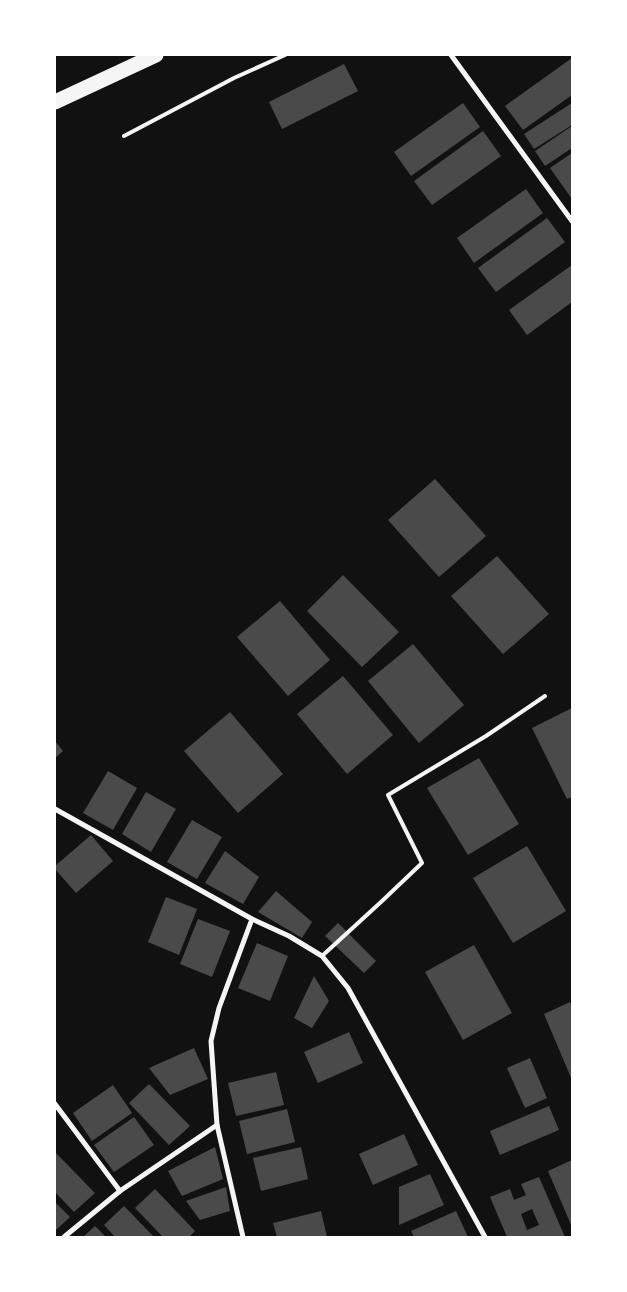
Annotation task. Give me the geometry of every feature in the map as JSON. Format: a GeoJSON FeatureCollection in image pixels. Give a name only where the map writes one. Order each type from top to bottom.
{"type":"FeatureCollection","features":[{"type":"Feature","properties":{"kind":"highway"},"geometry":{"type":"LineString","coordinates":[[55,102],[156,55]]}},
{"type":"Feature","properties":{"kind":"street"},"geometry":{"type":"LineString","coordinates":[[451,55],[572,219]]}},
{"type":"Feature","properties":{"kind":"street"},"geometry":{"type":"LineString","coordinates":[[55,809],[252,920],[289,936],[322,956],[348,988],[485,1237]]}},
{"type":"Feature","properties":{"kind":"street"},"geometry":{"type":"LineString","coordinates":[[243,1237],[217,1125],[211,1041],[219,1008],[252,920]]}},
{"type":"Feature","properties":{"kind":"street"},"geometry":{"type":"LineString","coordinates":[[55,1104],[120,1191]]}},
{"type":"Feature","properties":{"kind":"street"},"geometry":{"type":"LineString","coordinates":[[64,1237],[120,1191],[217,1125]]}},
{"type":"Feature","properties":{"kind":"lane"},"geometry":{"type":"LineString","coordinates":[[124,136],[234,78],[285,55]]}},
{"type":"Feature","properties":{"kind":"lane"},"geometry":{"type":"LineString","coordinates":[[322,956],[422,863],[388,795],[494,732],[545,696]]}},
{"type":"Feature","properties":{"kind":"building"},"geometry":{"type":"Polygon","coordinates":[[[572,58],[572,95],[523,130],[505,106],[572,58]]]}},
{"type":"Feature","properties":{"kind":"building"},"geometry":{"type":"Polygon","coordinates":[[[344,64],[358,91],[282,129],[269,102],[344,64]]]}},
{"type":"Feature","properties":{"kind":"building"},"geometry":{"type":"Polygon","coordinates":[[[463,103],[480,127],[411,176],[394,152],[463,103]]]}},
{"type":"Feature","properties":{"kind":"building"},"geometry":{"type":"Polygon","coordinates":[[[572,103],[572,125],[534,149],[524,134],[572,103]]]}},
{"type":"Feature","properties":{"kind":"building"},"geometry":{"type":"Polygon","coordinates":[[[572,126],[572,148],[545,166],[535,151],[572,126]]]}},
{"type":"Feature","properties":{"kind":"building"},"geometry":{"type":"Polygon","coordinates":[[[483,131],[501,156],[432,205],[414,181],[483,131]]]}},
{"type":"Feature","properties":{"kind":"building"},"geometry":{"type":"Polygon","coordinates":[[[572,153],[572,199],[550,168],[572,153]]]}},
{"type":"Feature","properties":{"kind":"building"},"geometry":{"type":"Polygon","coordinates":[[[526,189],[543,213],[474,263],[457,238],[526,189]]]}},
{"type":"Feature","properties":{"kind":"building"},"geometry":{"type":"Polygon","coordinates":[[[547,218],[565,242],[496,292],[478,268],[547,218]]]}},
{"type":"Feature","properties":{"kind":"building"},"geometry":{"type":"Polygon","coordinates":[[[572,265],[572,302],[527,335],[509,310],[572,265]]]}},
{"type":"Feature","properties":{"kind":"building"},"geometry":{"type":"Polygon","coordinates":[[[435,479],[486,536],[439,577],[388,520],[435,479]]]}},
{"type":"Feature","properties":{"kind":"building"},"geometry":{"type":"Polygon","coordinates":[[[497,556],[549,614],[503,654],[451,596],[497,556]]]}},
{"type":"Feature","properties":{"kind":"building"},"geometry":{"type":"Polygon","coordinates":[[[343,575],[399,632],[362,667],[307,611],[343,575]]]}},
{"type":"Feature","properties":{"kind":"building"},"geometry":{"type":"Polygon","coordinates":[[[280,601],[330,660],[288,696],[237,637],[280,601]]]}},
{"type":"Feature","properties":{"kind":"building"},"geometry":{"type":"Polygon","coordinates":[[[413,644],[464,705],[419,743],[368,681],[413,644]]]}},
{"type":"Feature","properties":{"kind":"building"},"geometry":{"type":"Polygon","coordinates":[[[343,676],[393,735],[347,774],[297,714],[343,676]]]}},
{"type":"Feature","properties":{"kind":"building"},"geometry":{"type":"Polygon","coordinates":[[[572,708],[572,797],[567,799],[532,728],[572,708]]]}},
{"type":"Feature","properties":{"kind":"building"},"geometry":{"type":"Polygon","coordinates":[[[230,712],[283,774],[238,813],[184,751],[230,712]]]}},
{"type":"Feature","properties":{"kind":"building"},"geometry":{"type":"Polygon","coordinates":[[[55,741],[63,751],[55,758],[55,741]]]}},
{"type":"Feature","properties":{"kind":"building"},"geometry":{"type":"Polygon","coordinates":[[[479,758],[519,824],[468,855],[427,788],[479,758]]]}},
{"type":"Feature","properties":{"kind":"building"},"geometry":{"type":"Polygon","coordinates":[[[108,771],[137,788],[113,830],[83,813],[108,771]]]}},
{"type":"Feature","properties":{"kind":"building"},"geometry":{"type":"Polygon","coordinates":[[[146,792],[176,809],[151,852],[122,834],[146,792]]]}},
{"type":"Feature","properties":{"kind":"building"},"geometry":{"type":"Polygon","coordinates":[[[192,820],[222,837],[197,879],[167,862],[192,820]]]}},
{"type":"Feature","properties":{"kind":"building"},"geometry":{"type":"Polygon","coordinates":[[[91,835],[113,861],[76,893],[55,869],[55,866],[91,835]]]}},
{"type":"Feature","properties":{"kind":"building"},"geometry":{"type":"Polygon","coordinates":[[[527,846],[566,911],[513,943],[473,878],[527,846]]]}},
{"type":"Feature","properties":{"kind":"building"},"geometry":{"type":"Polygon","coordinates":[[[225,851],[259,877],[243,904],[205,883],[225,851]]]}},
{"type":"Feature","properties":{"kind":"building"},"geometry":{"type":"Polygon","coordinates":[[[276,891],[312,922],[302,938],[258,912],[276,891]]]}},
{"type":"Feature","properties":{"kind":"building"},"geometry":{"type":"Polygon","coordinates":[[[166,897],[197,909],[179,955],[148,942],[166,897]]]}},
{"type":"Feature","properties":{"kind":"building"},"geometry":{"type":"Polygon","coordinates":[[[198,919],[230,931],[212,977],[180,964],[198,919]]]}},
{"type":"Feature","properties":{"kind":"building"},"geometry":{"type":"Polygon","coordinates":[[[338,923],[376,961],[364,973],[325,936],[338,923]]]}},
{"type":"Feature","properties":{"kind":"building"},"geometry":{"type":"Polygon","coordinates":[[[257,943],[288,956],[270,1001],[238,988],[257,943]]]}},
{"type":"Feature","properties":{"kind":"building"},"geometry":{"type":"Polygon","coordinates":[[[474,945],[512,1013],[463,1040],[425,972],[474,945]]]}},
{"type":"Feature","properties":{"kind":"building"},"geometry":{"type":"Polygon","coordinates":[[[314,976],[329,1001],[312,1028],[294,1018],[314,976]]]}},
{"type":"Feature","properties":{"kind":"building"},"geometry":{"type":"Polygon","coordinates":[[[570,1002],[572,1007],[572,1080],[544,1014],[570,1002]]]}},
{"type":"Feature","properties":{"kind":"building"},"geometry":{"type":"Polygon","coordinates":[[[349,1032],[363,1063],[318,1083],[304,1052],[349,1032]]]}},
{"type":"Feature","properties":{"kind":"building"},"geometry":{"type":"Polygon","coordinates":[[[194,1048],[208,1079],[170,1095],[149,1068],[194,1048]]]}},
{"type":"Feature","properties":{"kind":"building"},"geometry":{"type":"Polygon","coordinates":[[[530,1058],[547,1098],[525,1108],[507,1068],[530,1058]]]}},
{"type":"Feature","properties":{"kind":"building"},"geometry":{"type":"Polygon","coordinates":[[[276,1072],[284,1105],[236,1116],[228,1083],[276,1072]]]}},
{"type":"Feature","properties":{"kind":"building"},"geometry":{"type":"Polygon","coordinates":[[[149,1084],[190,1126],[169,1145],[129,1103],[149,1084]]]}},
{"type":"Feature","properties":{"kind":"building"},"geometry":{"type":"Polygon","coordinates":[[[113,1085],[132,1113],[92,1141],[73,1113],[113,1085]]]}},
{"type":"Feature","properties":{"kind":"building"},"geometry":{"type":"Polygon","coordinates":[[[549,1106],[559,1130],[500,1155],[490,1131],[549,1106]]]}},
{"type":"Feature","properties":{"kind":"building"},"geometry":{"type":"Polygon","coordinates":[[[287,1109],[295,1142],[247,1154],[239,1121],[287,1109]]]}},
{"type":"Feature","properties":{"kind":"building"},"geometry":{"type":"Polygon","coordinates":[[[134,1117],[154,1145],[114,1172],[94,1145],[134,1117]]]}},
{"type":"Feature","properties":{"kind":"building"},"geometry":{"type":"Polygon","coordinates":[[[404,1134],[418,1165],[373,1185],[359,1154],[404,1134]]]}},
{"type":"Feature","properties":{"kind":"building"},"geometry":{"type":"Polygon","coordinates":[[[215,1147],[223,1179],[182,1196],[168,1171],[215,1147]]]}},
{"type":"Feature","properties":{"kind":"building"},"geometry":{"type":"Polygon","coordinates":[[[301,1147],[308,1179],[261,1191],[253,1158],[301,1147]]]}},
{"type":"Feature","properties":{"kind":"building"},"geometry":{"type":"Polygon","coordinates":[[[55,1152],[95,1193],[74,1212],[55,1192],[55,1152]]]}},
{"type":"Feature","properties":{"kind":"building"},"geometry":{"type":"Polygon","coordinates":[[[572,1160],[572,1227],[548,1171],[572,1160]]]}},
{"type":"Feature","properties":{"kind":"building"},"geometry":{"type":"Polygon","coordinates":[[[430,1174],[444,1205],[399,1225],[399,1187],[430,1174]]]}},
{"type":"Feature","properties":{"kind":"building"},"geometry":{"type":"Polygon","coordinates":[[[539,1177],[565,1237],[507,1237],[490,1197],[510,1189],[514,1200],[526,1195],[521,1184],[539,1177]],[[532,1209],[521,1214],[527,1230],[539,1225],[532,1209]]]}},
{"type":"Feature","properties":{"kind":"building"},"geometry":{"type":"Polygon","coordinates":[[[226,1187],[230,1211],[200,1220],[186,1201],[226,1187]]]}},
{"type":"Feature","properties":{"kind":"building"},"geometry":{"type":"Polygon","coordinates":[[[155,1189],[195,1231],[189,1237],[163,1237],[135,1208],[155,1189]]]}},
{"type":"Feature","properties":{"kind":"building"},"geometry":{"type":"Polygon","coordinates":[[[55,1202],[70,1217],[55,1231],[55,1202]]]}},
{"type":"Feature","properties":{"kind":"building"},"geometry":{"type":"Polygon","coordinates":[[[124,1206],[154,1237],[115,1237],[104,1225],[124,1206]]]}},
{"type":"Feature","properties":{"kind":"building"},"geometry":{"type":"Polygon","coordinates":[[[321,1211],[327,1237],[277,1237],[273,1223],[321,1211]]]}},
{"type":"Feature","properties":{"kind":"building"},"geometry":{"type":"Polygon","coordinates":[[[456,1211],[468,1237],[414,1237],[411,1231],[456,1211]]]}},
{"type":"Feature","properties":{"kind":"building"},"geometry":{"type":"Polygon","coordinates":[[[95,1226],[106,1237],[83,1237],[95,1226]]]}}]}
